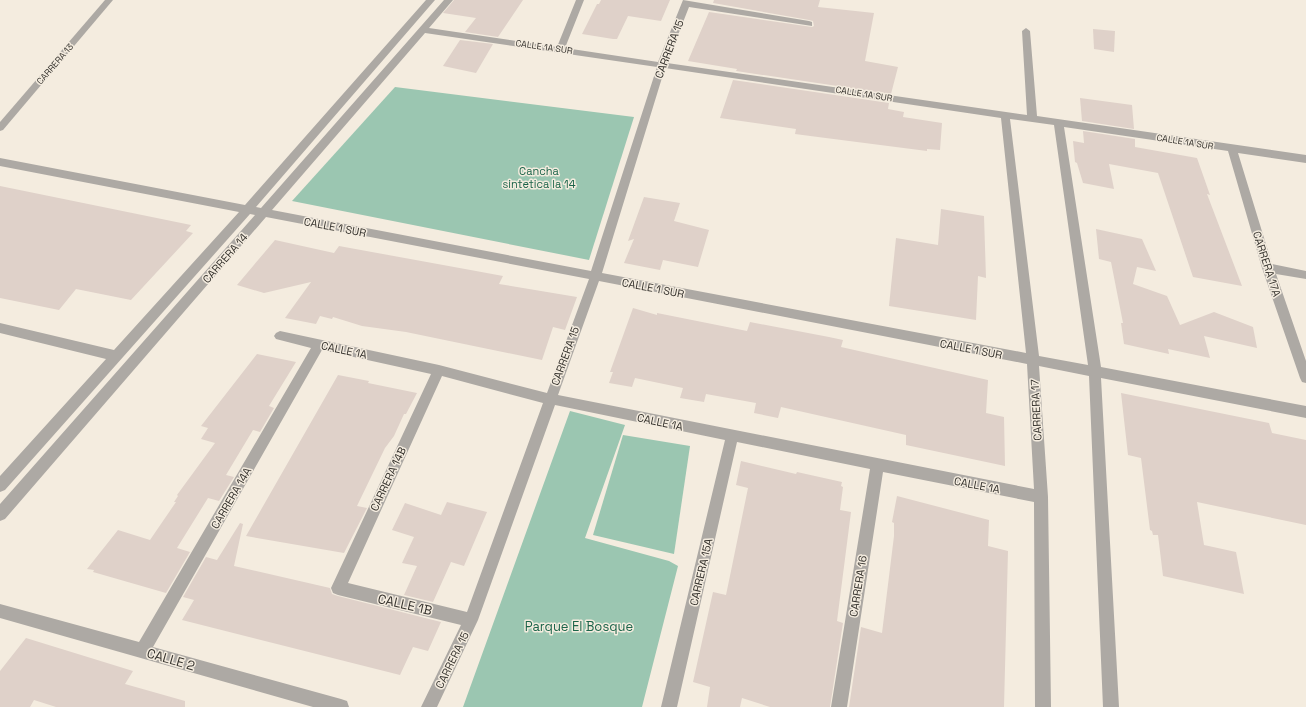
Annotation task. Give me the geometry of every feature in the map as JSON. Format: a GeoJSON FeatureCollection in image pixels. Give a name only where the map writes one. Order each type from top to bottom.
{"type":"FeatureCollection","features":[{"type":"Feature","properties":{"kind":"street","name":"CARRERA 13"},"geometry":{"type":"LineString","coordinates":[[0,128],[109,0]]}},
{"type":"Feature","properties":{"kind":"street","name":"CARRERA 14"},"geometry":{"type":"LineString","coordinates":[[0,486],[247,210],[431,0]]}},
{"type":"Feature","properties":{"kind":"street","name":"CARRERA 14"},"geometry":{"type":"LineString","coordinates":[[0,514],[449,0]]}},
{"type":"Feature","properties":{"kind":"street"},"geometry":{"type":"LineString","coordinates":[[560,49],[580,0]]}},
{"type":"Feature","properties":{"kind":"street"},"geometry":{"type":"LineString","coordinates":[[686,2],[809,24]]}},
{"type":"Feature","properties":{"kind":"street","name":"CARRERA 15"},"geometry":{"type":"LineString","coordinates":[[429,707],[472,620],[595,277],[662,64],[686,2]]}},
{"type":"Feature","properties":{"kind":"street","name":"CALLE 1A SUR"},"geometry":{"type":"LineString","coordinates":[[423,30],[1032,118],[1306,160]]}},
{"type":"Feature","properties":{"kind":"street"},"geometry":{"type":"LineString","coordinates":[[1026,31],[1032,118]]}},
{"type":"Feature","properties":{"kind":"street"},"geometry":{"type":"LineString","coordinates":[[353,89],[369,93]]}},
{"type":"Feature","properties":{"kind":"street","name":"CARRERA 17"},"geometry":{"type":"LineString","coordinates":[[1005,115],[1033,360],[1041,497],[1043,707]]}},
{"type":"Feature","properties":{"kind":"street"},"geometry":{"type":"LineString","coordinates":[[1058,122],[1095,371],[1111,707]]}},
{"type":"Feature","properties":{"kind":"street","name":"CARRERA 17A"},"geometry":{"type":"LineString","coordinates":[[1232,149],[1268,268],[1306,378]]}},
{"type":"Feature","properties":{"kind":"street","name":"CALLE 1 SUR"},"geometry":{"type":"LineString","coordinates":[[0,162],[1306,412]]}},
{"type":"Feature","properties":{"kind":"street"},"geometry":{"type":"LineString","coordinates":[[1268,268],[1306,275]]}},
{"type":"Feature","properties":{"kind":"street"},"geometry":{"type":"LineString","coordinates":[[0,328],[116,356]]}},
{"type":"Feature","properties":{"kind":"street","name":"CALLE 1A"},"geometry":{"type":"LineString","coordinates":[[280,336],[439,370],[550,399],[1041,497]]}},
{"type":"Feature","properties":{"kind":"street","name":"CARRERA 14A"},"geometry":{"type":"LineString","coordinates":[[142,651],[319,345]]}},
{"type":"Feature","properties":{"kind":"street","name":"CARRERA 14B"},"geometry":{"type":"LineString","coordinates":[[338,588],[439,370]]}},
{"type":"Feature","properties":{"kind":"street","name":"CARRERA 15A"},"geometry":{"type":"LineString","coordinates":[[669,707],[732,436]]}},
{"type":"Feature","properties":{"kind":"street","name":"CARRERA 16"},"geometry":{"type":"LineString","coordinates":[[839,707],[877,465]]}},
{"type":"Feature","properties":{"kind":"street","name":"CALLE 1B"},"geometry":{"type":"LineString","coordinates":[[338,588],[472,620]]}},
{"type":"Feature","properties":{"kind":"street","name":"CALLE 2"},"geometry":{"type":"LineString","coordinates":[[0,611],[341,707]]}},
{"type":"Feature","properties":{"kind":"green space","name":"Cancha sintetica la 14"},"geometry":{"type":"Polygon","coordinates":[[[395,87],[634,117],[589,260],[292,201],[395,87]]]}},
{"type":"Feature","properties":{"kind":"green space","name":"Parque El Bosque"},"geometry":{"type":"Polygon","coordinates":[[[570,411],[625,425],[585,538],[669,561],[678,566],[642,707],[463,707],[570,411]]]}},
{"type":"Feature","properties":{"kind":"green space"},"geometry":{"type":"Polygon","coordinates":[[[623,435],[690,446],[674,554],[593,535],[623,435]]]}},
{"type":"Feature","properties":{"kind":"building"},"geometry":{"type":"Polygon","coordinates":[[[454,0],[523,0],[498,37],[465,32],[476,18],[443,13],[454,0]]]}},
{"type":"Feature","properties":{"kind":"building"},"geometry":{"type":"Polygon","coordinates":[[[601,0],[670,0],[661,21],[628,16],[617,39],[613,39],[582,34],[597,4],[599,4],[601,0]]]}},
{"type":"Feature","properties":{"kind":"building"},"geometry":{"type":"Polygon","coordinates":[[[714,0],[820,0],[818,7],[874,13],[865,61],[898,67],[891,94],[736,71],[737,69],[688,61],[709,12],[812,27],[814,26],[813,21],[713,3],[714,0]]]}},
{"type":"Feature","properties":{"kind":"building"},"geometry":{"type":"Polygon","coordinates":[[[1093,29],[1115,31],[1114,52],[1094,49],[1093,29]]]}},
{"type":"Feature","properties":{"kind":"building"},"geometry":{"type":"Polygon","coordinates":[[[460,40],[493,44],[476,73],[443,66],[460,40]]]}},
{"type":"Feature","properties":{"kind":"building"},"geometry":{"type":"Polygon","coordinates":[[[733,80],[889,103],[888,109],[904,112],[903,117],[942,123],[940,150],[927,149],[927,151],[795,134],[796,129],[720,118],[733,80]]]}},
{"type":"Feature","properties":{"kind":"building"},"geometry":{"type":"Polygon","coordinates":[[[1080,98],[1132,105],[1134,129],[1082,121],[1080,98]]]}},
{"type":"Feature","properties":{"kind":"building"},"geometry":{"type":"Polygon","coordinates":[[[1083,131],[1135,139],[1135,147],[1197,158],[1210,195],[1207,194],[1242,286],[1193,277],[1158,173],[1109,164],[1114,189],[1083,183],[1077,163],[1075,162],[1073,141],[1084,143],[1083,131]]]}},
{"type":"Feature","properties":{"kind":"building"},"geometry":{"type":"Polygon","coordinates":[[[0,186],[191,225],[186,231],[193,233],[131,300],[76,289],[59,310],[0,298],[0,186]]]}},
{"type":"Feature","properties":{"kind":"building"},"geometry":{"type":"Polygon","coordinates":[[[644,197],[680,203],[674,221],[709,230],[698,267],[663,260],[660,270],[624,263],[634,239],[628,241],[644,197]]]}},
{"type":"Feature","properties":{"kind":"building"},"geometry":{"type":"Polygon","coordinates":[[[941,209],[984,216],[986,278],[978,276],[976,320],[889,306],[896,238],[938,245],[941,209]]]}},
{"type":"Feature","properties":{"kind":"building"},"geometry":{"type":"Polygon","coordinates":[[[1096,229],[1142,239],[1156,271],[1137,267],[1133,284],[1167,296],[1180,325],[1214,312],[1253,327],[1257,348],[1204,336],[1210,358],[1168,349],[1169,354],[1124,344],[1121,323],[1123,323],[1111,262],[1099,259],[1096,229]]]}},
{"type":"Feature","properties":{"kind":"building"},"geometry":{"type":"Polygon","coordinates":[[[275,240],[334,253],[339,246],[503,276],[499,284],[577,297],[565,330],[553,327],[542,360],[406,332],[362,326],[333,317],[332,319],[320,316],[316,324],[285,318],[311,282],[264,293],[237,285],[275,240]]]}},
{"type":"Feature","properties":{"kind":"building"},"geometry":{"type":"Polygon","coordinates":[[[633,308],[657,315],[657,313],[747,331],[750,322],[829,337],[843,340],[841,347],[988,380],[986,413],[1004,417],[1005,466],[906,445],[906,435],[781,407],[778,418],[754,413],[756,403],[706,394],[704,402],[680,398],[683,388],[635,378],[632,387],[609,383],[613,372],[610,372],[633,308]]]}},
{"type":"Feature","properties":{"kind":"building"},"geometry":{"type":"Polygon","coordinates":[[[257,354],[296,362],[269,406],[274,408],[260,432],[253,430],[226,475],[234,477],[219,501],[208,498],[177,548],[190,552],[166,593],[87,569],[118,530],[150,540],[176,502],[174,502],[178,496],[177,495],[215,443],[201,439],[208,428],[201,426],[257,354]]]}},
{"type":"Feature","properties":{"kind":"building"},"geometry":{"type":"Polygon","coordinates":[[[338,375],[417,393],[406,414],[404,414],[394,436],[385,448],[357,506],[367,508],[344,553],[246,536],[338,375]]]}},
{"type":"Feature","properties":{"kind":"building"},"geometry":{"type":"Polygon","coordinates":[[[1121,393],[1269,423],[1272,433],[1306,440],[1306,525],[1197,502],[1204,545],[1236,552],[1244,594],[1163,576],[1158,535],[1153,535],[1152,531],[1150,530],[1141,458],[1128,455],[1121,393]]]}},
{"type":"Feature","properties":{"kind":"building"},"geometry":{"type":"Polygon","coordinates":[[[741,461],[796,474],[797,472],[842,482],[841,486],[843,487],[840,510],[851,512],[837,621],[843,623],[830,707],[770,707],[742,698],[740,707],[707,707],[710,687],[693,682],[713,592],[726,595],[748,488],[736,485],[741,461]]]}},
{"type":"Feature","properties":{"kind":"building"},"geometry":{"type":"Polygon","coordinates":[[[897,496],[989,520],[988,546],[1008,551],[1004,707],[849,707],[861,627],[882,633],[894,536],[894,523],[892,522],[897,496]]]}},
{"type":"Feature","properties":{"kind":"building"},"geometry":{"type":"Polygon","coordinates":[[[447,502],[487,512],[464,566],[451,562],[433,602],[404,595],[417,566],[402,563],[414,537],[392,530],[405,503],[441,515],[447,502]]]}},
{"type":"Feature","properties":{"kind":"building"},"geometry":{"type":"Polygon","coordinates":[[[240,523],[243,524],[234,566],[330,588],[332,594],[338,596],[441,622],[428,651],[413,647],[400,675],[182,620],[194,600],[183,597],[206,557],[217,560],[240,523]]]}},
{"type":"Feature","properties":{"kind":"building"},"geometry":{"type":"Polygon","coordinates":[[[26,638],[133,671],[125,684],[185,701],[185,707],[56,707],[34,700],[30,707],[0,707],[0,671],[26,638]]]}}]}
